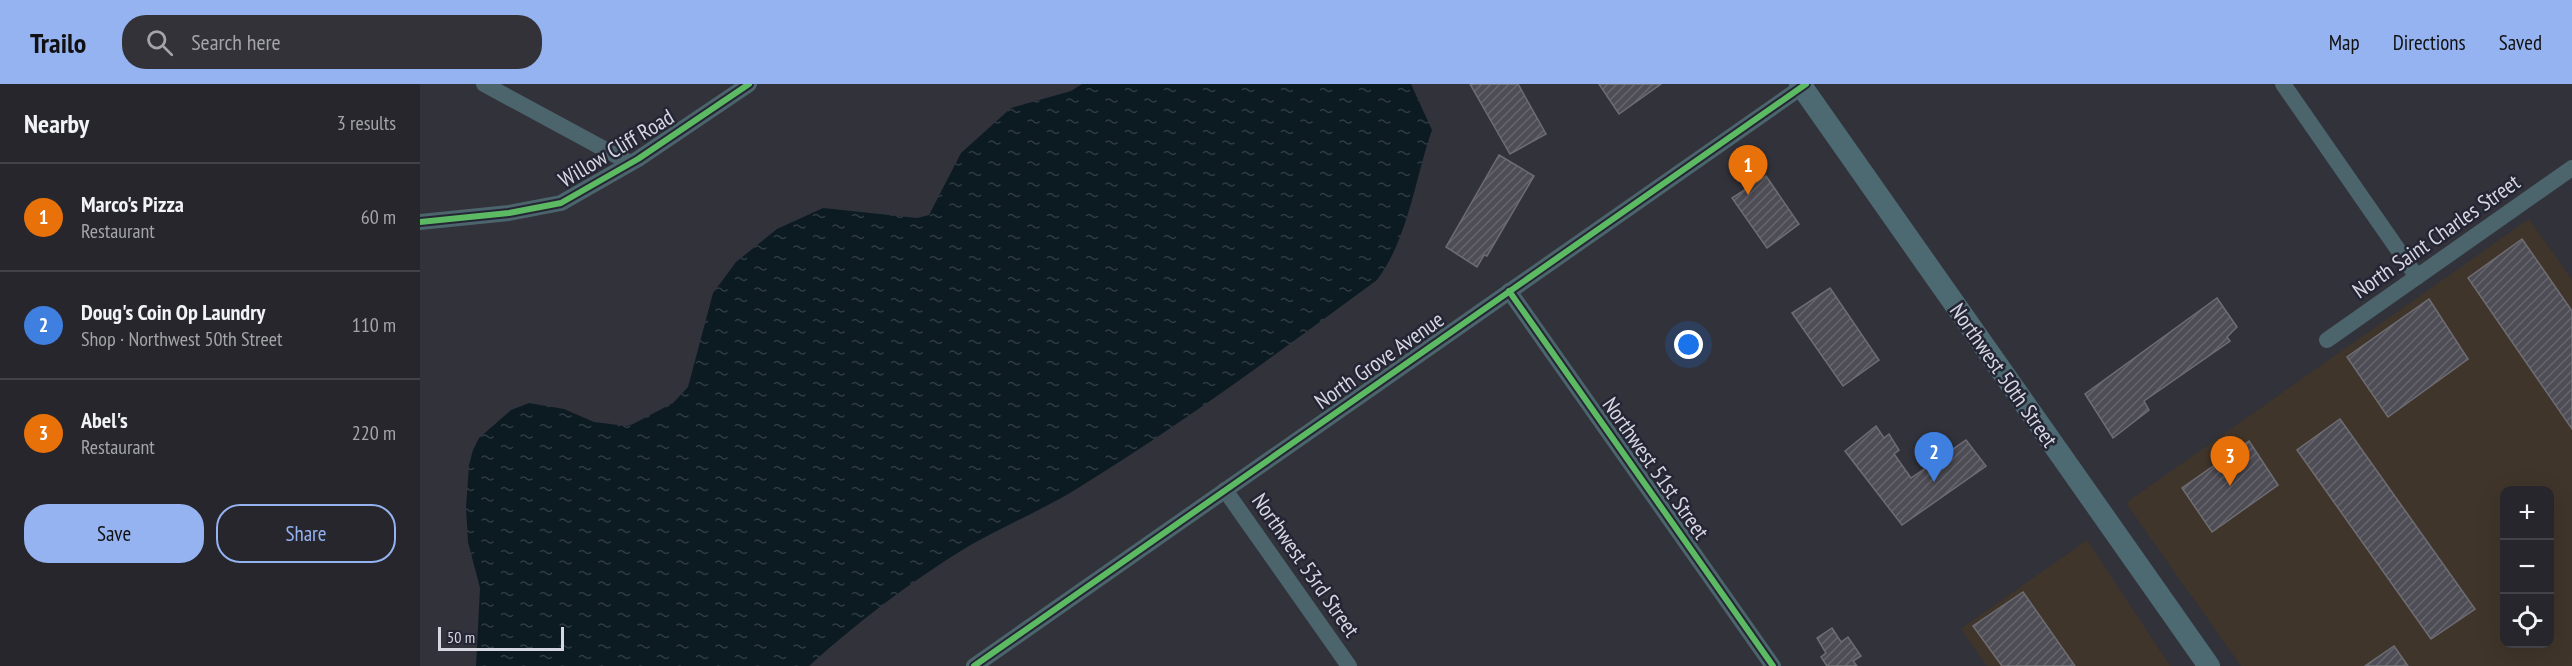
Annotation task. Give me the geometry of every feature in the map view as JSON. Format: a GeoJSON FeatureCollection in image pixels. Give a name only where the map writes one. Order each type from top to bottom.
{"type":"FeatureCollection","features":[{"type":"Feature","properties":{"kind":"main road","name":"Northwest 50th Street"},"geometry":{"type":"LineString","coordinates":[[1803,85],[2208,666]]}},
{"type":"Feature","properties":{"kind":"street"},"geometry":{"type":"LineString","coordinates":[[484,84],[630,163]]}},
{"type":"Feature","properties":{"kind":"street","name":"Willow Cliff Road"},"geometry":{"type":"LineString","coordinates":[[420,222],[509,213],[561,203],[630,163],[749,84]]}},
{"type":"Feature","properties":{"kind":"street"},"geometry":{"type":"LineString","coordinates":[[2283,84],[2417,277]]}},
{"type":"Feature","properties":{"kind":"street","name":"North Grove Avenue"},"geometry":{"type":"LineString","coordinates":[[974,666],[1803,85]]}},
{"type":"Feature","properties":{"kind":"street","name":"North Saint Charles Street"},"geometry":{"type":"LineString","coordinates":[[2327,340],[2572,168]]}},
{"type":"Feature","properties":{"kind":"street","name":"Northwest 51st Street"},"geometry":{"type":"LineString","coordinates":[[1509,291],[1773,666]]}},
{"type":"Feature","properties":{"kind":"street","name":"Northwest 53rd Street"},"geometry":{"type":"LineString","coordinates":[[1225,490],[1349,666]]}},
{"type":"Feature","properties":{"kind":"shaded area"},"geometry":{"type":"Polygon","coordinates":[[[2529,219],[2572,280],[2572,666],[2241,666],[2126,503],[2529,219]]]}},
{"type":"Feature","properties":{"kind":"shaded area"},"geometry":{"type":"Polygon","coordinates":[[[2087,540],[2170,666],[1987,666],[1961,629],[2087,540]]]}},
{"type":"Feature","properties":{"kind":"water"},"geometry":{"type":"Polygon","coordinates":[[[1082,84],[1411,84],[1432,130],[1404,227],[1388,264],[1377,280],[1192,413],[1065,496],[983,538],[948,559],[886,602],[809,666],[476,666],[480,588],[468,542],[466,508],[469,465],[479,438],[511,410],[529,403],[564,409],[594,422],[627,426],[673,403],[688,387],[713,293],[736,262],[777,229],[823,208],[917,218],[929,215],[961,153],[1011,108],[1071,91],[1082,84]]]}},
{"type":"Feature","properties":{"kind":"building"},"geometry":{"type":"Polygon","coordinates":[[[1470,84],[1518,84],[1546,134],[1510,154],[1470,84]]]}},
{"type":"Feature","properties":{"kind":"building"},"geometry":{"type":"Polygon","coordinates":[[[1599,84],[1661,84],[1619,114],[1599,84]]]}},
{"type":"Feature","properties":{"kind":"building"},"geometry":{"type":"Polygon","coordinates":[[[1499,155],[1534,176],[1487,256],[1484,255],[1477,267],[1446,247],[1499,155]]]}},
{"type":"Feature","properties":{"kind":"building"},"geometry":{"type":"Polygon","coordinates":[[[1766,176],[1799,224],[1767,248],[1732,198],[1766,176]]]}},
{"type":"Feature","properties":{"kind":"building"},"geometry":{"type":"Polygon","coordinates":[[[2522,239],[2572,311],[2572,429],[2468,278],[2522,239]]]}},
{"type":"Feature","properties":{"kind":"building"},"geometry":{"type":"Polygon","coordinates":[[[1830,288],[1879,360],[1843,386],[1792,313],[1830,288]]]}},
{"type":"Feature","properties":{"kind":"building"},"geometry":{"type":"Polygon","coordinates":[[[2217,298],[2237,327],[2227,337],[2230,341],[2144,401],[2149,410],[2113,438],[2085,394],[2217,298]]]}},
{"type":"Feature","properties":{"kind":"building"},"geometry":{"type":"Polygon","coordinates":[[[2429,299],[2468,359],[2388,417],[2347,357],[2429,299]]]}},
{"type":"Feature","properties":{"kind":"building"},"geometry":{"type":"Polygon","coordinates":[[[2340,419],[2475,609],[2431,639],[2297,450],[2340,419]]]}},
{"type":"Feature","properties":{"kind":"building"},"geometry":{"type":"Polygon","coordinates":[[[1876,426],[1884,438],[1889,434],[1899,450],[1894,454],[1911,478],[1966,440],[1986,466],[1902,525],[1845,451],[1876,426]]]}},
{"type":"Feature","properties":{"kind":"building"},"geometry":{"type":"Polygon","coordinates":[[[2249,441],[2278,485],[2212,532],[2182,488],[2249,441]]]}},
{"type":"Feature","properties":{"kind":"building"},"geometry":{"type":"Polygon","coordinates":[[[2023,592],[2075,666],[2002,666],[1973,626],[2023,592]]]}},
{"type":"Feature","properties":{"kind":"building"},"geometry":{"type":"Polygon","coordinates":[[[1832,628],[1841,642],[1848,637],[1861,656],[1853,661],[1857,666],[1827,666],[1821,657],[1826,653],[1817,638],[1832,628]]]}},
{"type":"Feature","properties":{"kind":"building"},"geometry":{"type":"Polygon","coordinates":[[[2394,646],[2408,666],[2365,666],[2394,646]]]}},
{"type":"Feature","properties":{"kind":"cycle path"},"geometry":{"type":"LineString","coordinates":[[420,222],[509,213],[561,203],[638,159],[749,84]]}},
{"type":"Feature","properties":{"kind":"cycle path"},"geometry":{"type":"LineString","coordinates":[[974,666],[1806,84]]}},
{"type":"Feature","properties":{"kind":"cycle path"},"geometry":{"type":"LineString","coordinates":[[1509,291],[1773,666]]}},
{"type":"Feature","properties":{"kind":"place","name":"Marco's Pizza"},"geometry":{"type":"Point","coordinates":[1748,195]}},
{"type":"Feature","properties":{"kind":"place","name":"Doug's Coin Op Laundry"},"geometry":{"type":"Point","coordinates":[1934,482]}},
{"type":"Feature","properties":{"kind":"place","name":"Abel's"},"geometry":{"type":"Point","coordinates":[2230,486]}}]}
